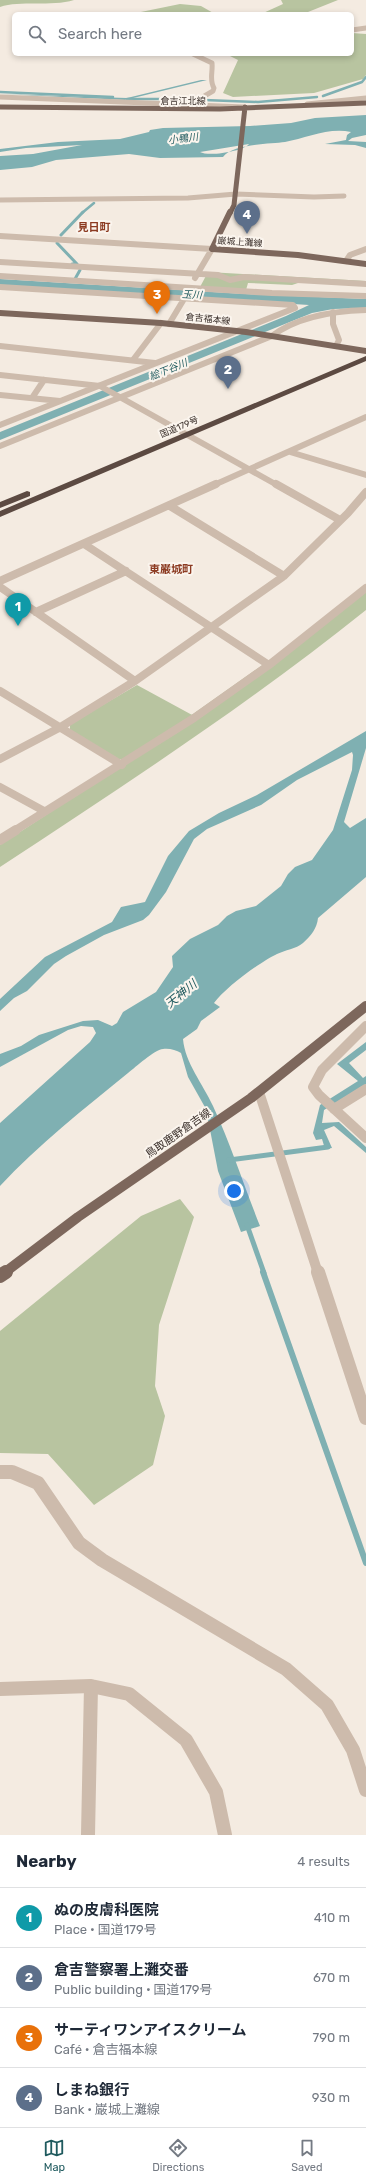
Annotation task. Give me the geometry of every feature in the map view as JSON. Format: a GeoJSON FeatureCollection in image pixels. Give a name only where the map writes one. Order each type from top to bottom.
{"type":"FeatureCollection","features":[{"type":"Feature","properties":{"kind":"highway","name":"国道179号"},"geometry":{"type":"LineString","coordinates":[[0,514],[366,351]]}},
{"type":"Feature","properties":{"kind":"highway","name":"国道179号"},"geometry":{"type":"LineString","coordinates":[[0,505],[366,358]]}},
{"type":"Feature","properties":{"kind":"main road","name":"倉吉江北線"},"geometry":{"type":"LineString","coordinates":[[0,107],[245,109],[366,103]]}},
{"type":"Feature","properties":{"kind":"main road","name":"巌城上灘線"},"geometry":{"type":"LineString","coordinates":[[245,109],[234,205],[212,249],[298,255],[366,264]]}},
{"type":"Feature","properties":{"kind":"main road","name":"倉吉福本線"},"geometry":{"type":"LineString","coordinates":[[0,313],[169,324],[237,331],[366,351]]}},
{"type":"Feature","properties":{"kind":"main road","name":"鳥取鹿野倉吉線"},"geometry":{"type":"LineString","coordinates":[[0,1276],[78,1217],[198,1136],[255,1095],[365,1009]]}},
{"type":"Feature","properties":{"kind":"street"},"geometry":{"type":"LineString","coordinates":[[354,30],[366,28]]}},
{"type":"Feature","properties":{"kind":"street"},"geometry":{"type":"LineString","coordinates":[[197,56],[212,63],[213,69],[211,83],[214,88],[213,91],[201,98],[200,105]]}},
{"type":"Feature","properties":{"kind":"street"},"geometry":{"type":"LineString","coordinates":[[0,97],[88,102],[200,105],[245,109]]}},
{"type":"Feature","properties":{"kind":"street"},"geometry":{"type":"LineString","coordinates":[[287,107],[366,98]]}},
{"type":"Feature","properties":{"kind":"street"},"geometry":{"type":"LineString","coordinates":[[0,200],[188,198],[236,193],[314,197],[344,196]]}},
{"type":"Feature","properties":{"kind":"street"},"geometry":{"type":"LineString","coordinates":[[0,236],[212,249],[197,274],[186,298],[169,324]]}},
{"type":"Feature","properties":{"kind":"street"},"geometry":{"type":"LineString","coordinates":[[346,261],[350,255],[366,249]]}},
{"type":"Feature","properties":{"kind":"street"},"geometry":{"type":"LineString","coordinates":[[0,262],[197,274],[218,276],[230,280],[244,277],[366,284]]}},
{"type":"Feature","properties":{"kind":"street"},"geometry":{"type":"LineString","coordinates":[[0,276],[190,289],[366,296]]}},
{"type":"Feature","properties":{"kind":"street"},"geometry":{"type":"LineString","coordinates":[[0,288],[186,298],[294,306],[314,317]]}},
{"type":"Feature","properties":{"kind":"street"},"geometry":{"type":"LineString","coordinates":[[294,306],[297,294]]}},
{"type":"Feature","properties":{"kind":"street"},"geometry":{"type":"LineString","coordinates":[[2,424],[102,387],[294,306]]}},
{"type":"Feature","properties":{"kind":"street"},"geometry":{"type":"LineString","coordinates":[[0,446],[118,396],[270,336],[283,328],[333,312],[366,310]]}},
{"type":"Feature","properties":{"kind":"street"},"geometry":{"type":"LineString","coordinates":[[333,312],[334,324],[339,340],[336,346]]}},
{"type":"Feature","properties":{"kind":"street"},"geometry":{"type":"LineString","coordinates":[[133,360],[161,324]]}},
{"type":"Feature","properties":{"kind":"street"},"geometry":{"type":"LineString","coordinates":[[0,346],[156,363]]}},
{"type":"Feature","properties":{"kind":"street"},"geometry":{"type":"LineString","coordinates":[[0,374],[102,387],[181,433],[340,520]]}},
{"type":"Feature","properties":{"kind":"street"},"geometry":{"type":"LineString","coordinates":[[32,398],[44,380]]}},
{"type":"Feature","properties":{"kind":"street"},"geometry":{"type":"LineString","coordinates":[[0,396],[62,401]]}},
{"type":"Feature","properties":{"kind":"street"},"geometry":{"type":"LineString","coordinates":[[0,581],[366,417]]}},
{"type":"Feature","properties":{"kind":"street"},"geometry":{"type":"LineString","coordinates":[[290,452],[366,475]]}},
{"type":"Feature","properties":{"kind":"street"},"geometry":{"type":"LineString","coordinates":[[0,759],[59,728],[135,681],[214,627],[284,576],[366,492]]}},
{"type":"Feature","properties":{"kind":"street"},"geometry":{"type":"LineString","coordinates":[[170,506],[284,576]]}},
{"type":"Feature","properties":{"kind":"street"},"geometry":{"type":"LineString","coordinates":[[84,544],[269,664]]}},
{"type":"Feature","properties":{"kind":"street"},"geometry":{"type":"LineString","coordinates":[[36,612],[126,571]]}},
{"type":"Feature","properties":{"kind":"street"},"geometry":{"type":"LineString","coordinates":[[0,587],[135,681]]}},
{"type":"Feature","properties":{"kind":"street"},"geometry":{"type":"LineString","coordinates":[[0,840],[107,771],[122,766],[194,718],[269,664],[366,588]]}},
{"type":"Feature","properties":{"kind":"street"},"geometry":{"type":"LineString","coordinates":[[0,691],[122,766]]}},
{"type":"Feature","properties":{"kind":"street"},"geometry":{"type":"LineString","coordinates":[[0,787],[44,811]]}},
{"type":"Feature","properties":{"kind":"street"},"geometry":{"type":"LineString","coordinates":[[366,1026],[322,1070],[313,1087],[319,1095],[366,1138]]}},
{"type":"Feature","properties":{"kind":"street"},"geometry":{"type":"LineString","coordinates":[[334,1109],[366,1089]]}},
{"type":"Feature","properties":{"kind":"street"},"geometry":{"type":"LineString","coordinates":[[255,1095],[366,1418]]}},
{"type":"Feature","properties":{"kind":"street"},"geometry":{"type":"LineString","coordinates":[[0,1472],[12,1472],[38,1482],[79,1543],[102,1560],[286,1669],[327,1705],[353,1750],[366,1790]]}},
{"type":"Feature","properties":{"kind":"street"},"geometry":{"type":"LineString","coordinates":[[88,1835],[91,1686]]}},
{"type":"Feature","properties":{"kind":"street"},"geometry":{"type":"LineString","coordinates":[[0,1689],[91,1686],[129,1694],[186,1740],[216,1792],[225,1835]]}},
{"type":"Feature","properties":{"kind":"green space"},"geometry":{"type":"Polygon","coordinates":[[[0,0],[74,0],[56,3],[17,4],[0,7],[0,0]]]}},
{"type":"Feature","properties":{"kind":"green space"},"geometry":{"type":"Polygon","coordinates":[[[281,0],[338,0],[308,12],[265,12],[283,4],[281,0]]]}},
{"type":"Feature","properties":{"kind":"green space"},"geometry":{"type":"Polygon","coordinates":[[[180,4],[201,6],[212,12],[141,12],[180,4]]]}},
{"type":"Feature","properties":{"kind":"green space"},"geometry":{"type":"Polygon","coordinates":[[[354,33],[366,34],[366,75],[363,79],[314,93],[233,97],[223,93],[238,60],[230,56],[354,56],[354,33]]]}},
{"type":"Feature","properties":{"kind":"green space"},"geometry":{"type":"Polygon","coordinates":[[[208,272],[366,281],[366,286],[301,282],[292,285],[248,283],[246,290],[200,287],[208,272]]]}},
{"type":"Feature","properties":{"kind":"green space"},"geometry":{"type":"Polygon","coordinates":[[[366,592],[366,610],[277,678],[186,743],[0,867],[0,845],[101,779],[366,592]]]}},
{"type":"Feature","properties":{"kind":"green space"},"geometry":{"type":"Polygon","coordinates":[[[137,685],[194,716],[127,759],[117,759],[70,730],[70,724],[137,685]]]}},
{"type":"Feature","properties":{"kind":"green space"},"geometry":{"type":"Polygon","coordinates":[[[180,1199],[194,1217],[159,1325],[155,1386],[165,1416],[153,1465],[94,1505],[48,1454],[0,1453],[0,1331],[141,1216],[180,1199]]]}},
{"type":"Feature","properties":{"kind":"water"},"geometry":{"type":"Polygon","coordinates":[[[201,80],[207,80],[125,100],[0,94],[127,98],[201,80]]]}},
{"type":"Feature","properties":{"kind":"water","name":"小鴨川"},"geometry":{"type":"Polygon","coordinates":[[[366,115],[366,135],[352,138],[348,141],[366,142],[366,148],[355,145],[325,144],[346,140],[347,135],[351,132],[334,131],[285,142],[246,146],[249,144],[200,152],[218,154],[230,152],[223,157],[160,158],[129,154],[56,160],[32,167],[0,170],[0,156],[33,154],[82,145],[26,148],[0,152],[0,149],[58,142],[120,139],[149,132],[150,130],[163,128],[250,126],[291,123],[315,118],[366,115]]]}},
{"type":"Feature","properties":{"kind":"water"},"geometry":{"type":"Polygon","coordinates":[[[0,279],[245,294],[366,299],[366,308],[333,309],[312,313],[0,440],[0,432],[286,316],[309,305],[0,286],[0,279]]]}},
{"type":"Feature","properties":{"kind":"water","name":"天神川"},"geometry":{"type":"Polygon","coordinates":[[[366,731],[366,748],[344,822],[350,828],[366,818],[366,877],[318,918],[313,932],[303,943],[270,958],[243,976],[226,990],[214,1003],[220,1007],[201,1021],[197,1029],[183,1039],[184,1048],[191,1065],[220,1121],[260,1226],[241,1232],[218,1171],[206,1109],[188,1077],[181,1053],[170,1049],[159,1050],[140,1063],[46,1141],[0,1186],[0,1123],[90,1042],[96,1033],[93,1027],[81,1026],[68,1030],[0,1067],[0,1054],[21,1046],[39,1035],[83,1021],[98,1020],[112,1026],[117,1023],[123,1012],[156,992],[173,967],[172,956],[190,939],[218,925],[227,916],[236,911],[256,906],[281,886],[288,874],[295,867],[312,860],[333,830],[352,770],[352,752],[297,780],[261,805],[207,829],[194,839],[166,892],[149,915],[143,920],[104,935],[66,956],[54,964],[27,991],[14,998],[0,1011],[0,999],[45,957],[112,922],[121,907],[145,902],[168,856],[189,831],[219,813],[257,795],[366,731]]]}},
{"type":"Feature","properties":{"kind":"water"},"geometry":{"type":"Polygon","coordinates":[[[366,1042],[366,1050],[349,1063],[363,1078],[366,1076],[366,1084],[324,1110],[322,1123],[339,1122],[366,1147],[366,1153],[334,1126],[324,1130],[332,1148],[325,1149],[322,1139],[316,1140],[313,1133],[320,1105],[358,1081],[337,1064],[366,1042]]]}},
{"type":"Feature","properties":{"kind":"waterway"},"geometry":{"type":"LineString","coordinates":[[323,96],[362,82],[366,77]]}},
{"type":"Feature","properties":{"kind":"waterway"},"geometry":{"type":"LineString","coordinates":[[0,92],[113,97]]}},
{"type":"Feature","properties":{"kind":"waterway"},"geometry":{"type":"LineString","coordinates":[[204,100],[258,102],[317,97]]}},
{"type":"Feature","properties":{"kind":"waterway"},"geometry":{"type":"LineString","coordinates":[[127,99],[163,99]]}},
{"type":"Feature","properties":{"kind":"waterway"},"geometry":{"type":"LineString","coordinates":[[180,99],[198,100]]}},
{"type":"Feature","properties":{"kind":"waterway"},"geometry":{"type":"LineString","coordinates":[[82,213],[94,203]]}},
{"type":"Feature","properties":{"kind":"waterway"},"geometry":{"type":"LineString","coordinates":[[61,235],[82,213]]}},
{"type":"Feature","properties":{"kind":"waterway"},"geometry":{"type":"LineString","coordinates":[[57,243],[77,264],[72,264]]}},
{"type":"Feature","properties":{"kind":"waterway"},"geometry":{"type":"LineString","coordinates":[[75,279],[80,270]]}},
{"type":"Feature","properties":{"kind":"waterway"},"geometry":{"type":"LineString","coordinates":[[229,1160],[328,1147],[327,1145]]}},
{"type":"Feature","properties":{"kind":"waterway"},"geometry":{"type":"LineString","coordinates":[[247,1225],[264,1273]]}},
{"type":"Feature","properties":{"kind":"waterway"},"geometry":{"type":"LineString","coordinates":[[263,1272],[366,1563]]}},
{"type":"Feature","properties":{"kind":"place","name":"しまね銀行"},"geometry":{"type":"Point","coordinates":[247,234]}},
{"type":"Feature","properties":{"kind":"place","name":"サーティワンアイスクリーム"},"geometry":{"type":"Point","coordinates":[157,314]}},
{"type":"Feature","properties":{"kind":"place","name":"倉吉警察署上灘交番"},"geometry":{"type":"Point","coordinates":[228,389]}},
{"type":"Feature","properties":{"kind":"place","name":"ぬの皮膚科医院"},"geometry":{"type":"Point","coordinates":[18,626]}},
{"type":"Feature","properties":{"kind":"district","name":"見日町"},"geometry":{"type":"Point","coordinates":[94,227]}},
{"type":"Feature","properties":{"kind":"district","name":"東巌城町"},"geometry":{"type":"Point","coordinates":[171,569]}},
{"type":"Feature","properties":{"kind":"water label","name":"玉川"},"geometry":{"type":"Point","coordinates":[192,294]}},
{"type":"Feature","properties":{"kind":"water label","name":"絵下谷川"},"geometry":{"type":"Point","coordinates":[168,369]}}]}
